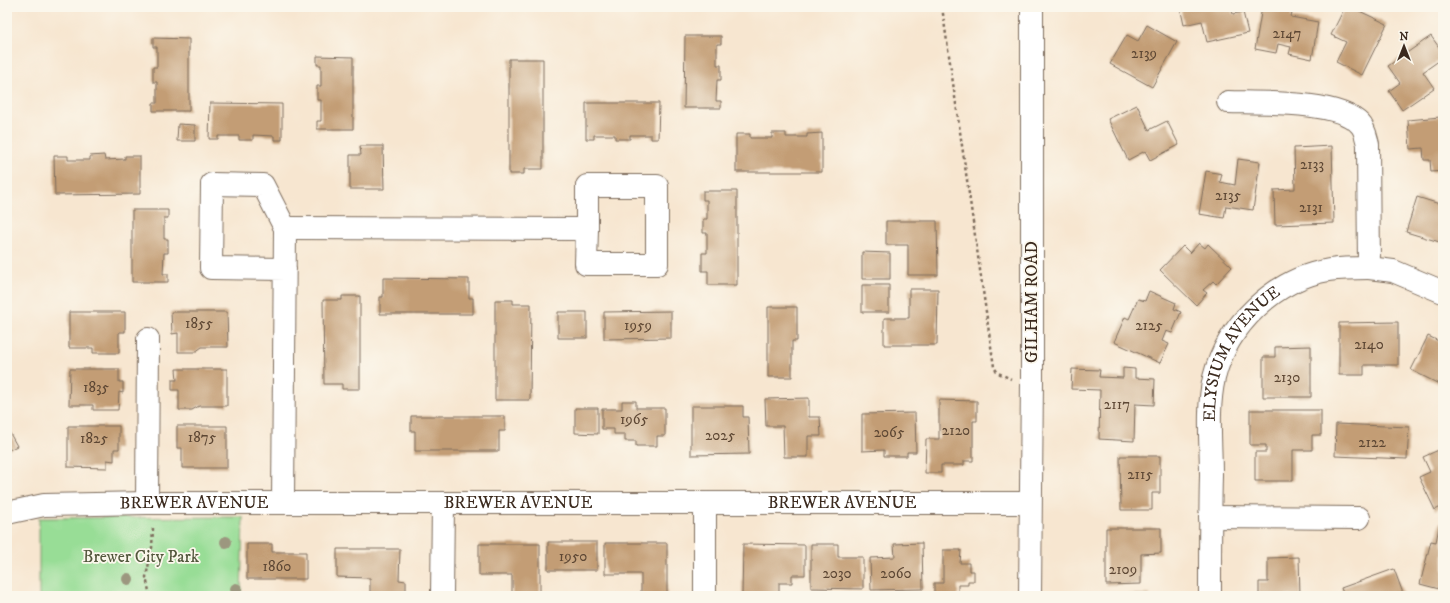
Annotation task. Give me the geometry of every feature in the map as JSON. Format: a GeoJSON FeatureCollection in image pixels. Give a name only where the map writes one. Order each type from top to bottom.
{"type":"FeatureCollection","features":[{"type":"Feature","properties":{"kind":"street","name":"GILHAM ROAD"},"geometry":{"type":"LineString","coordinates":[[1030,596],[1032,380],[1032,7]]}},
{"type":"Feature","properties":{"kind":"street"},"geometry":{"type":"LineString","coordinates":[[1228,102],[1335,109],[1350,116],[1361,124],[1366,134],[1368,144],[1368,268]]}},
{"type":"Feature","properties":{"kind":"street"},"geometry":{"type":"LineString","coordinates":[[283,503],[285,269],[285,228],[263,185],[212,184],[211,268],[285,269]]}},
{"type":"Feature","properties":{"kind":"street"},"geometry":{"type":"LineString","coordinates":[[587,186],[657,186],[657,264],[586,264],[587,229],[587,186]]}},
{"type":"Feature","properties":{"kind":"street"},"geometry":{"type":"LineString","coordinates":[[285,228],[587,229]]}},
{"type":"Feature","properties":{"kind":"street","name":"ELYSIUM AVENUE"},"geometry":{"type":"LineString","coordinates":[[1210,596],[1211,411],[1214,379],[1219,363],[1233,334],[1268,298],[1293,282],[1328,270],[1368,268],[1393,272],[1443,292]]}},
{"type":"Feature","properties":{"kind":"street"},"geometry":{"type":"LineString","coordinates":[[147,503],[148,339]]}},
{"type":"Feature","properties":{"kind":"street","name":"BREWER AVENUE"},"geometry":{"type":"LineString","coordinates":[[7,513],[44,505],[147,503],[1030,503]]}},
{"type":"Feature","properties":{"kind":"street"},"geometry":{"type":"LineString","coordinates":[[442,596],[443,503]]}},
{"type":"Feature","properties":{"kind":"street"},"geometry":{"type":"LineString","coordinates":[[704,596],[705,503]]}},
{"type":"Feature","properties":{"kind":"street"},"geometry":{"type":"LineString","coordinates":[[1210,517],[1358,518]]}},
{"type":"Feature","properties":{"kind":"path"},"geometry":{"type":"LineString","coordinates":[[942,7],[994,367],[998,373],[1005,378],[1032,380]]}},
{"type":"Feature","properties":{"kind":"path"},"geometry":{"type":"LineString","coordinates":[[150,596],[146,577],[152,548],[153,528]]}},
{"type":"Feature","properties":{"kind":"green space","name":"Brewer City Park"},"geometry":{"type":"Polygon","coordinates":[[[243,517],[241,596],[39,596],[39,518],[243,517]]]}},
{"type":"Feature","properties":{"kind":"building"},"geometry":{"type":"Polygon","coordinates":[[[1180,7],[1231,7],[1233,14],[1243,12],[1248,33],[1207,42],[1202,21],[1184,25],[1180,7]]]}},
{"type":"Feature","properties":{"kind":"building"},"geometry":{"type":"Polygon","coordinates":[[[1262,7],[1292,12],[1291,17],[1318,22],[1312,59],[1289,54],[1291,47],[1278,44],[1276,53],[1255,49],[1262,7]]]}},
{"type":"Feature","properties":{"kind":"building"},"geometry":{"type":"Polygon","coordinates":[[[1345,7],[1351,7],[1387,24],[1362,75],[1336,62],[1346,42],[1331,35],[1345,7]]]}},
{"type":"Feature","properties":{"kind":"building"},"geometry":{"type":"Polygon","coordinates":[[[1147,25],[1177,42],[1152,87],[1110,64],[1127,35],[1138,41],[1147,25]]]}},
{"type":"Feature","properties":{"kind":"building"},"geometry":{"type":"Polygon","coordinates":[[[685,36],[721,36],[721,44],[717,44],[717,65],[721,65],[721,80],[717,80],[716,101],[721,101],[721,108],[684,108],[685,36]]]}},
{"type":"Feature","properties":{"kind":"building"},"geometry":{"type":"Polygon","coordinates":[[[1431,36],[1443,53],[1443,58],[1423,72],[1434,88],[1402,110],[1389,91],[1400,83],[1388,66],[1431,36]]]}},
{"type":"Feature","properties":{"kind":"building"},"geometry":{"type":"Polygon","coordinates":[[[153,38],[189,39],[189,111],[153,111],[153,103],[157,103],[157,82],[153,82],[153,67],[157,67],[157,47],[153,47],[153,38]]]}},
{"type":"Feature","properties":{"kind":"building"},"geometry":{"type":"Polygon","coordinates":[[[317,56],[353,57],[353,129],[317,129],[317,121],[321,121],[321,100],[317,100],[317,86],[321,86],[321,65],[317,65],[317,56]]]}},
{"type":"Feature","properties":{"kind":"building"},"geometry":{"type":"Polygon","coordinates":[[[509,59],[543,59],[543,169],[524,169],[524,174],[509,174],[509,59]]]}},
{"type":"Feature","properties":{"kind":"building"},"geometry":{"type":"Polygon","coordinates":[[[210,103],[282,104],[282,140],[274,140],[274,136],[253,135],[253,140],[239,140],[239,136],[218,136],[218,139],[209,139],[210,103]]]}},
{"type":"Feature","properties":{"kind":"building"},"geometry":{"type":"Polygon","coordinates":[[[586,103],[659,103],[658,139],[651,139],[651,135],[630,135],[630,139],[615,139],[615,135],[594,135],[594,139],[586,139],[586,103]]]}},
{"type":"Feature","properties":{"kind":"building"},"geometry":{"type":"Polygon","coordinates":[[[1137,105],[1149,130],[1167,121],[1179,145],[1150,160],[1145,151],[1128,160],[1108,119],[1137,105]]]}},
{"type":"Feature","properties":{"kind":"building"},"geometry":{"type":"Polygon","coordinates":[[[1440,117],[1441,122],[1443,122],[1443,171],[1431,172],[1430,160],[1424,160],[1423,148],[1410,149],[1408,120],[1440,117]]]}},
{"type":"Feature","properties":{"kind":"building"},"geometry":{"type":"Polygon","coordinates":[[[178,124],[195,125],[195,141],[177,141],[178,124]]]}},
{"type":"Feature","properties":{"kind":"building"},"geometry":{"type":"Polygon","coordinates":[[[772,133],[786,133],[786,137],[807,137],[807,134],[822,133],[822,172],[736,172],[736,134],[750,134],[750,138],[772,138],[772,133]]]}},
{"type":"Feature","properties":{"kind":"building"},"geometry":{"type":"Polygon","coordinates":[[[360,146],[383,146],[384,189],[350,189],[350,155],[361,155],[360,146]]]}},
{"type":"Feature","properties":{"kind":"building"},"geometry":{"type":"Polygon","coordinates":[[[1332,146],[1334,223],[1275,225],[1274,190],[1295,189],[1294,148],[1332,146]]]}},
{"type":"Feature","properties":{"kind":"building"},"geometry":{"type":"Polygon","coordinates":[[[104,155],[105,160],[125,159],[125,156],[140,156],[140,194],[55,195],[54,156],[68,156],[68,160],[90,160],[90,156],[104,155]]]}},
{"type":"Feature","properties":{"kind":"building"},"geometry":{"type":"Polygon","coordinates":[[[1238,159],[1260,162],[1253,210],[1226,206],[1224,218],[1199,214],[1206,171],[1222,174],[1220,182],[1235,185],[1238,159]]]}},
{"type":"Feature","properties":{"kind":"building"},"geometry":{"type":"Polygon","coordinates":[[[703,191],[737,191],[737,285],[708,285],[708,271],[702,271],[702,253],[707,253],[707,233],[703,233],[703,219],[707,219],[707,200],[703,200],[703,191]]]}},
{"type":"Feature","properties":{"kind":"building"},"geometry":{"type":"Polygon","coordinates":[[[1417,197],[1443,205],[1443,243],[1406,232],[1417,197]]]}},
{"type":"Feature","properties":{"kind":"building"},"geometry":{"type":"Polygon","coordinates":[[[132,210],[168,210],[168,218],[164,218],[164,239],[168,239],[168,253],[164,253],[163,274],[168,274],[168,282],[132,282],[132,210]]]}},
{"type":"Feature","properties":{"kind":"building"},"geometry":{"type":"Polygon","coordinates":[[[886,221],[937,221],[938,275],[908,275],[908,245],[886,245],[886,221]]]}},
{"type":"Feature","properties":{"kind":"building"},"geometry":{"type":"Polygon","coordinates":[[[1199,243],[1205,248],[1208,244],[1232,267],[1216,284],[1213,281],[1203,290],[1207,293],[1196,305],[1160,270],[1183,246],[1190,253],[1199,243]]]}},
{"type":"Feature","properties":{"kind":"building"},"geometry":{"type":"Polygon","coordinates":[[[862,252],[890,253],[890,279],[862,279],[862,252]]]}},
{"type":"Feature","properties":{"kind":"building"},"geometry":{"type":"Polygon","coordinates":[[[383,278],[469,279],[469,298],[473,298],[473,314],[380,314],[380,297],[383,297],[383,278]]]}},
{"type":"Feature","properties":{"kind":"building"},"geometry":{"type":"Polygon","coordinates":[[[862,285],[889,285],[889,312],[862,312],[862,285]]]}},
{"type":"Feature","properties":{"kind":"building"},"geometry":{"type":"Polygon","coordinates":[[[909,289],[938,289],[937,345],[884,345],[884,318],[909,318],[909,289]]]}},
{"type":"Feature","properties":{"kind":"building"},"geometry":{"type":"Polygon","coordinates":[[[1149,291],[1176,303],[1174,309],[1181,312],[1172,333],[1166,331],[1162,341],[1169,344],[1160,363],[1114,342],[1125,317],[1129,319],[1138,299],[1145,301],[1149,291]]]}},
{"type":"Feature","properties":{"kind":"building"},"geometry":{"type":"Polygon","coordinates":[[[342,296],[360,296],[360,389],[342,389],[342,384],[324,384],[323,300],[342,300],[342,296]]]}},
{"type":"Feature","properties":{"kind":"building"},"geometry":{"type":"Polygon","coordinates":[[[495,300],[513,300],[513,304],[531,304],[530,400],[495,400],[495,300]]]}},
{"type":"Feature","properties":{"kind":"building"},"geometry":{"type":"Polygon","coordinates":[[[768,307],[797,307],[797,341],[792,341],[792,377],[768,377],[768,307]]]}},
{"type":"Feature","properties":{"kind":"building"},"geometry":{"type":"Polygon","coordinates":[[[671,311],[671,338],[604,339],[604,312],[671,311]]]}},
{"type":"Feature","properties":{"kind":"building"},"geometry":{"type":"Polygon","coordinates":[[[69,312],[125,312],[125,332],[119,332],[119,353],[93,353],[93,348],[69,348],[69,312]]]}},
{"type":"Feature","properties":{"kind":"building"},"geometry":{"type":"Polygon","coordinates":[[[171,312],[227,312],[228,347],[202,347],[195,352],[178,352],[178,333],[172,334],[171,312]]]}},
{"type":"Feature","properties":{"kind":"building"},"geometry":{"type":"Polygon","coordinates":[[[558,312],[587,312],[587,338],[558,338],[558,312]]]}},
{"type":"Feature","properties":{"kind":"building"},"geometry":{"type":"Polygon","coordinates":[[[1398,322],[1398,365],[1364,365],[1364,375],[1339,375],[1339,323],[1398,322]]]}},
{"type":"Feature","properties":{"kind":"building"},"geometry":{"type":"Polygon","coordinates":[[[1428,336],[1443,343],[1443,386],[1411,370],[1428,336]]]}},
{"type":"Feature","properties":{"kind":"building"},"geometry":{"type":"Polygon","coordinates":[[[1311,346],[1311,397],[1263,397],[1263,357],[1275,357],[1275,347],[1311,346]]]}},
{"type":"Feature","properties":{"kind":"building"},"geometry":{"type":"Polygon","coordinates":[[[1123,368],[1135,369],[1135,378],[1155,379],[1154,405],[1135,404],[1134,441],[1099,439],[1100,390],[1071,389],[1072,369],[1100,370],[1099,377],[1123,378],[1123,368]]]}},
{"type":"Feature","properties":{"kind":"building"},"geometry":{"type":"Polygon","coordinates":[[[70,369],[119,369],[119,382],[123,382],[123,393],[119,392],[118,410],[93,410],[93,405],[69,405],[70,369]]]}},
{"type":"Feature","properties":{"kind":"building"},"geometry":{"type":"Polygon","coordinates":[[[176,369],[227,369],[227,406],[199,406],[192,410],[179,410],[179,390],[172,390],[172,380],[177,380],[176,369]]]}},
{"type":"Feature","properties":{"kind":"building"},"geometry":{"type":"Polygon","coordinates":[[[809,398],[809,417],[820,417],[821,436],[808,436],[808,457],[784,457],[783,426],[766,426],[765,399],[809,398]]]}},
{"type":"Feature","properties":{"kind":"building"},"geometry":{"type":"Polygon","coordinates":[[[939,400],[977,401],[977,421],[973,421],[973,461],[964,461],[964,465],[941,465],[941,473],[925,473],[926,439],[939,439],[939,400]]]}},
{"type":"Feature","properties":{"kind":"building"},"geometry":{"type":"Polygon","coordinates":[[[622,401],[636,401],[636,408],[665,408],[665,436],[657,436],[657,446],[636,446],[636,441],[625,441],[625,434],[614,434],[614,429],[602,429],[602,409],[622,409],[622,401]]]}},
{"type":"Feature","properties":{"kind":"building"},"geometry":{"type":"Polygon","coordinates":[[[691,406],[743,406],[743,417],[748,417],[749,454],[691,455],[691,406]]]}},
{"type":"Feature","properties":{"kind":"building"},"geometry":{"type":"Polygon","coordinates":[[[575,408],[598,408],[598,434],[575,433],[575,408]]]}},
{"type":"Feature","properties":{"kind":"building"},"geometry":{"type":"Polygon","coordinates":[[[1250,410],[1321,410],[1321,435],[1312,435],[1312,450],[1293,450],[1293,481],[1255,481],[1255,452],[1266,452],[1266,445],[1250,445],[1250,410]]]}},
{"type":"Feature","properties":{"kind":"building"},"geometry":{"type":"Polygon","coordinates":[[[915,413],[916,452],[907,452],[907,456],[884,456],[884,450],[862,451],[862,414],[915,413]]]}},
{"type":"Feature","properties":{"kind":"building"},"geometry":{"type":"Polygon","coordinates":[[[411,416],[505,416],[505,431],[499,431],[499,451],[415,451],[415,431],[411,431],[411,416]]]}},
{"type":"Feature","properties":{"kind":"building"},"geometry":{"type":"Polygon","coordinates":[[[1336,424],[1409,427],[1407,459],[1335,456],[1336,424]]]}},
{"type":"Feature","properties":{"kind":"building"},"geometry":{"type":"Polygon","coordinates":[[[68,426],[119,426],[119,449],[114,449],[114,461],[107,460],[107,468],[68,467],[68,426]]]}},
{"type":"Feature","properties":{"kind":"building"},"geometry":{"type":"Polygon","coordinates":[[[177,426],[227,426],[227,468],[182,468],[182,448],[177,448],[177,426]]]}},
{"type":"Feature","properties":{"kind":"building"},"geometry":{"type":"Polygon","coordinates":[[[7,428],[17,446],[7,451],[7,428]]]}},
{"type":"Feature","properties":{"kind":"building"},"geometry":{"type":"Polygon","coordinates":[[[1443,448],[1443,506],[1435,510],[1419,477],[1430,472],[1423,457],[1443,448]]]}},
{"type":"Feature","properties":{"kind":"building"},"geometry":{"type":"Polygon","coordinates":[[[1120,456],[1160,456],[1160,493],[1152,493],[1152,510],[1121,510],[1120,456]]]}},
{"type":"Feature","properties":{"kind":"building"},"geometry":{"type":"Polygon","coordinates":[[[1440,522],[1443,522],[1443,590],[1420,584],[1431,541],[1436,542],[1440,522]]]}},
{"type":"Feature","properties":{"kind":"building"},"geometry":{"type":"Polygon","coordinates":[[[1106,528],[1161,528],[1161,553],[1141,554],[1141,584],[1106,585],[1106,528]]]}},
{"type":"Feature","properties":{"kind":"building"},"geometry":{"type":"Polygon","coordinates":[[[548,542],[597,542],[597,570],[548,570],[548,542]]]}},
{"type":"Feature","properties":{"kind":"building"},"geometry":{"type":"Polygon","coordinates":[[[605,543],[667,543],[667,596],[641,596],[641,574],[605,574],[605,543]]]}},
{"type":"Feature","properties":{"kind":"building"},"geometry":{"type":"Polygon","coordinates":[[[922,543],[923,589],[871,590],[870,558],[895,557],[894,544],[922,543]]]}},
{"type":"Feature","properties":{"kind":"building"},"geometry":{"type":"Polygon","coordinates":[[[247,544],[272,544],[272,552],[306,552],[306,579],[247,579],[247,544]]]}},
{"type":"Feature","properties":{"kind":"building"},"geometry":{"type":"Polygon","coordinates":[[[479,544],[540,544],[540,596],[512,596],[512,575],[479,575],[479,544]]]}},
{"type":"Feature","properties":{"kind":"building"},"geometry":{"type":"Polygon","coordinates":[[[743,544],[805,545],[805,575],[792,575],[792,583],[779,583],[779,596],[742,596],[743,544]]]}},
{"type":"Feature","properties":{"kind":"building"},"geometry":{"type":"Polygon","coordinates":[[[811,544],[838,544],[838,557],[863,557],[863,589],[811,588],[811,544]]]}},
{"type":"Feature","properties":{"kind":"building"},"geometry":{"type":"Polygon","coordinates":[[[337,549],[400,549],[399,580],[406,581],[406,596],[370,596],[370,578],[337,577],[337,549]]]}},
{"type":"Feature","properties":{"kind":"building"},"geometry":{"type":"Polygon","coordinates":[[[943,550],[961,550],[960,563],[969,563],[969,571],[974,571],[974,581],[968,581],[968,585],[958,585],[958,596],[934,596],[934,583],[943,583],[943,550]]]}},
{"type":"Feature","properties":{"kind":"building"},"geometry":{"type":"Polygon","coordinates":[[[1299,557],[1300,596],[1259,596],[1259,582],[1268,582],[1268,558],[1299,557]]]}},
{"type":"Feature","properties":{"kind":"building"},"geometry":{"type":"Polygon","coordinates":[[[1394,569],[1404,596],[1344,596],[1341,588],[1394,569]]]}},
{"type":"Feature","properties":{"kind":"building"},"geometry":{"type":"Polygon","coordinates":[[[1128,594],[1150,594],[1150,596],[1128,596],[1128,594]]]}}]}
